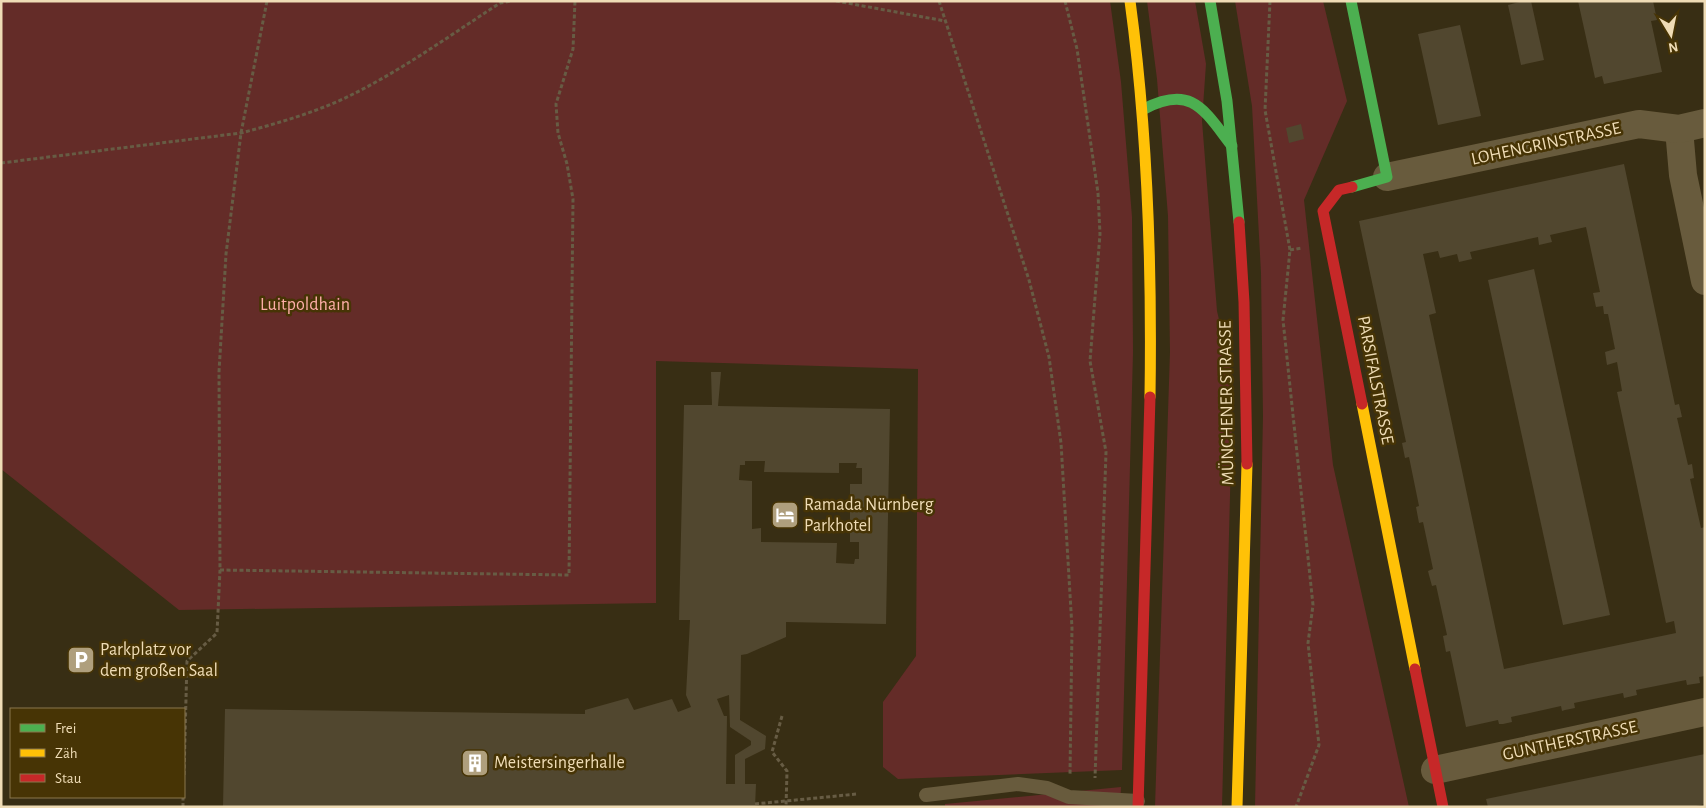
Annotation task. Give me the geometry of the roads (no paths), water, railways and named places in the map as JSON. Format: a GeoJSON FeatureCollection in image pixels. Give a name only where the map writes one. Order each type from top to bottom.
{"type":"FeatureCollection","features":[{"type":"Feature","properties":{"kind":"main road"},"geometry":{"type":"LineString","coordinates":[[1130,1],[1144,109],[1151,217],[1152,315],[1138,804]]}},
{"type":"Feature","properties":{"kind":"main road","name":"MÜNCHENER STRASSE"},"geometry":{"type":"LineString","coordinates":[[1210,1],[1222,62],[1232,146],[1240,243],[1248,408],[1237,807]]}},
{"type":"Feature","properties":{"kind":"main road"},"geometry":{"type":"LineString","coordinates":[[1351,1],[1387,178]]}},
{"type":"Feature","properties":{"kind":"main road"},"geometry":{"type":"LineString","coordinates":[[1144,109],[1169,97],[1185,99],[1201,108],[1232,146]]}},
{"type":"Feature","properties":{"kind":"main road","name":"PARSIFALSTRASSE"},"geometry":{"type":"LineString","coordinates":[[1387,178],[1339,190],[1323,211],[1443,807]]}},
{"type":"Feature","properties":{"kind":"street","name":"LOHENGRINSTRASSE"},"geometry":{"type":"LineString","coordinates":[[1387,178],[1639,124],[1679,129],[1705,123]]}},
{"type":"Feature","properties":{"kind":"street"},"geometry":{"type":"LineString","coordinates":[[1679,129],[1683,175],[1705,281]]}},
{"type":"Feature","properties":{"kind":"street","name":"GUNTHERSTRASSE"},"geometry":{"type":"LineString","coordinates":[[1435,770],[1705,712]]}},
{"type":"Feature","properties":{"kind":"lane"},"geometry":{"type":"LineString","coordinates":[[926,795],[1018,784],[1047,788],[1069,796],[1138,804]]}},
{"type":"Feature","properties":{"kind":"place","name":"Ramada Nürnberg Parkhotel"},"geometry":{"type":"Point","coordinates":[785,515]}},
{"type":"Feature","properties":{"kind":"place","name":"Parkplatz vor dem großen Saal"},"geometry":{"type":"Point","coordinates":[81,660]}},
{"type":"Feature","properties":{"kind":"place","name":"Meistersingerhalle"},"geometry":{"type":"Point","coordinates":[475,763]}},
{"type":"Feature","properties":{"kind":"park label","name":"Luitpoldhain"},"geometry":{"type":"Point","coordinates":[305,305]}}]}
